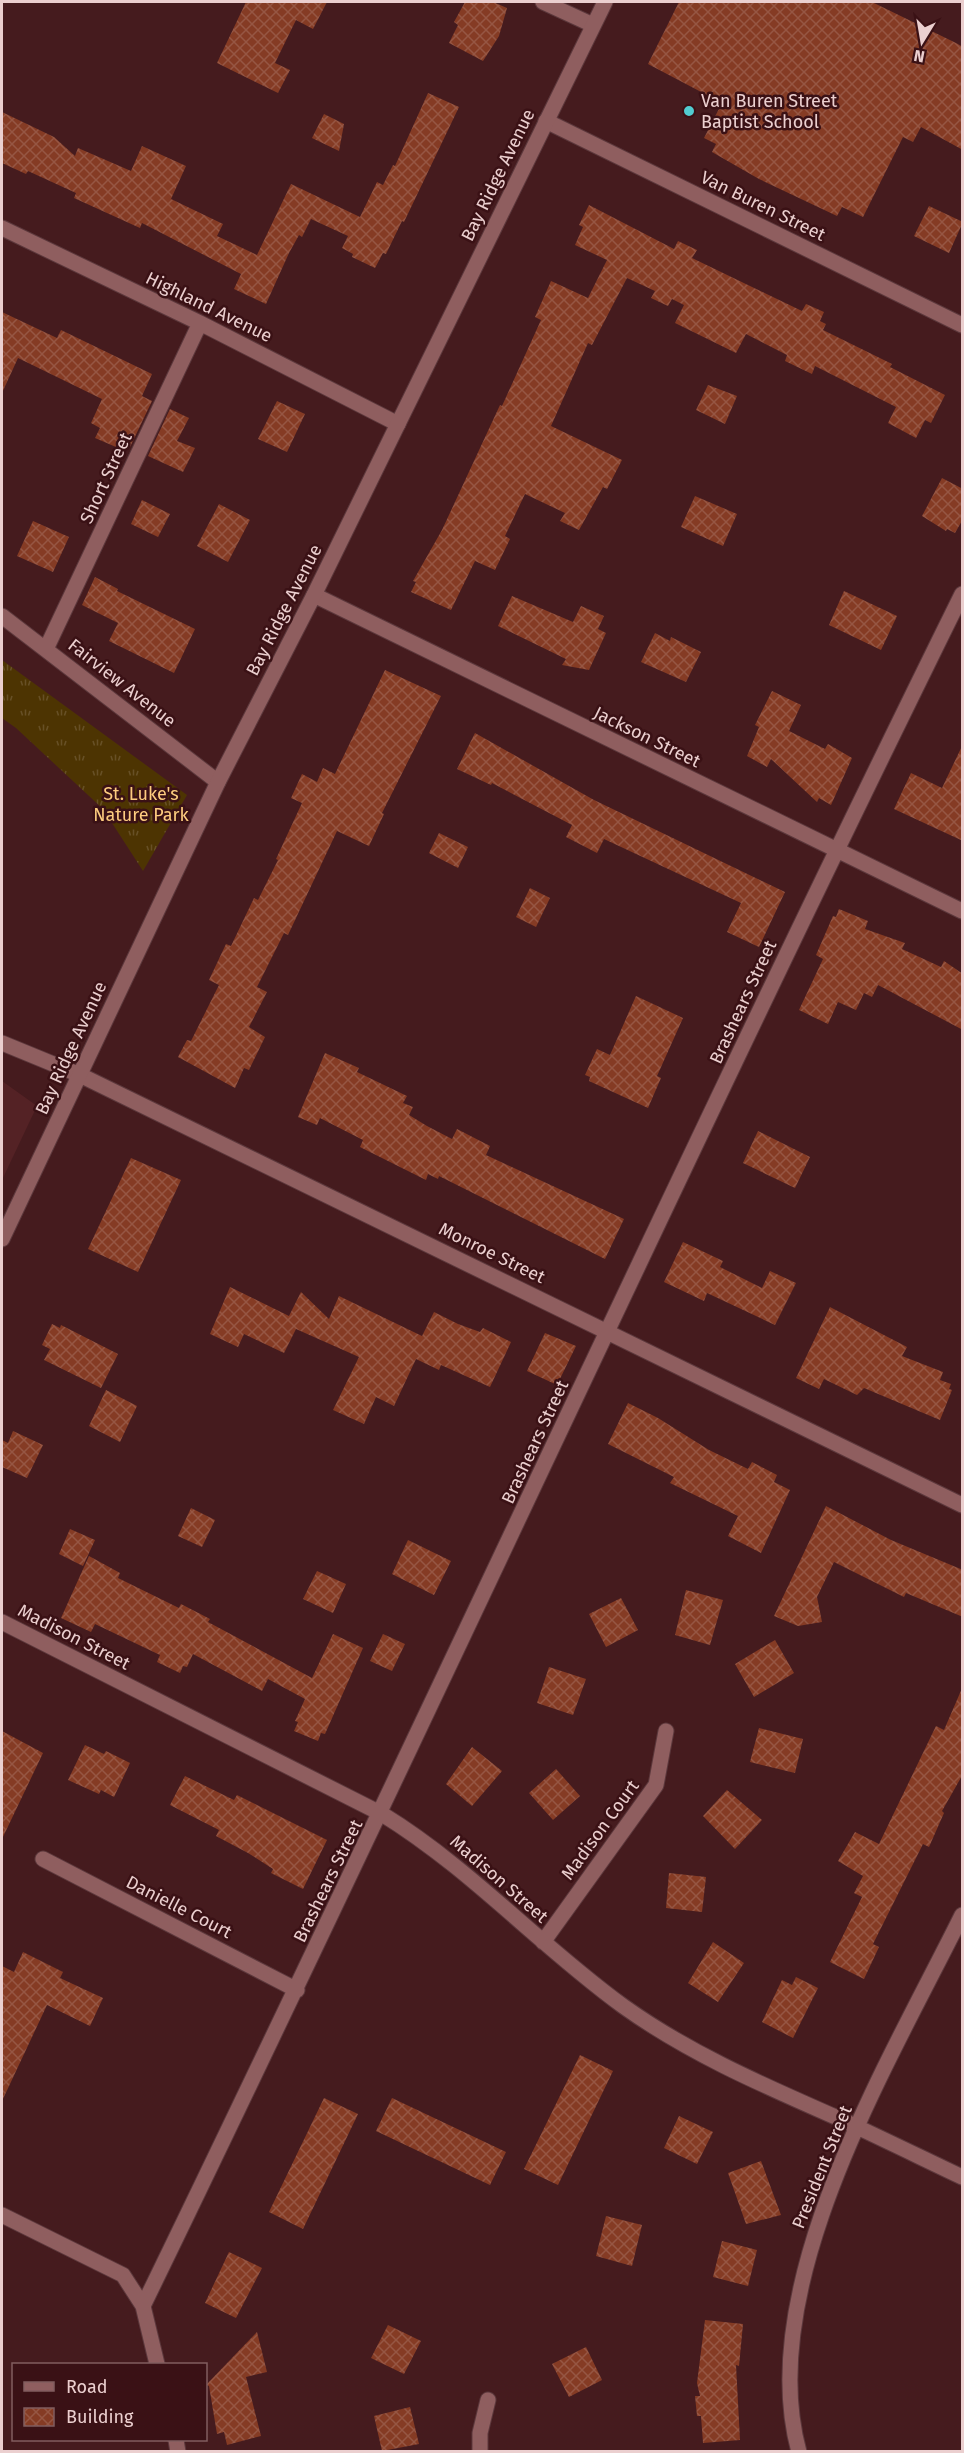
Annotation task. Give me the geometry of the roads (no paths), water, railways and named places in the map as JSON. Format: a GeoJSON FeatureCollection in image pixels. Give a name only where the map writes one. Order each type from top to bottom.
{"type":"FeatureCollection","features":[{"type":"Feature","properties":{"kind":"street"},"geometry":{"type":"LineString","coordinates":[[543,2],[593,25]]}},
{"type":"Feature","properties":{"kind":"street","name":"Bay Ridge Avenue"},"geometry":{"type":"LineString","coordinates":[[2,1239],[218,782],[314,595],[605,2]]}},
{"type":"Feature","properties":{"kind":"street","name":"Van Buren Street"},"geometry":{"type":"LineString","coordinates":[[546,121],[963,326]]}},
{"type":"Feature","properties":{"kind":"street","name":"Highland Avenue"},"geometry":{"type":"LineString","coordinates":[[2,230],[200,323],[398,424]]}},
{"type":"Feature","properties":{"kind":"street","name":"Short Street"},"geometry":{"type":"LineString","coordinates":[[46,649],[200,323]]}},
{"type":"Feature","properties":{"kind":"street","name":"Brashears Street"},"geometry":{"type":"LineString","coordinates":[[143,2306],[382,1814],[836,851],[963,594]]}},
{"type":"Feature","properties":{"kind":"street","name":"Jackson Street"},"geometry":{"type":"LineString","coordinates":[[314,595],[963,911]]}},
{"type":"Feature","properties":{"kind":"street","name":"Fairview Avenue"},"geometry":{"type":"LineString","coordinates":[[2,616],[218,782]]}},
{"type":"Feature","properties":{"kind":"street","name":"Monroe Street"},"geometry":{"type":"LineString","coordinates":[[2,1043],[81,1075],[963,1505]]}},
{"type":"Feature","properties":{"kind":"street","name":"Madison Street"},"geometry":{"type":"LineString","coordinates":[[2,1622],[382,1814],[426,1842],[472,1878],[543,1942],[623,2006],[679,2042],[731,2071],[858,2127],[963,2178]]}},
{"type":"Feature","properties":{"kind":"street","name":"Madison Court"},"geometry":{"type":"LineString","coordinates":[[543,1942],[656,1785],[666,1731]]}},
{"type":"Feature","properties":{"kind":"street","name":"Danielle Court"},"geometry":{"type":"LineString","coordinates":[[43,1859],[297,1990]]}},
{"type":"Feature","properties":{"kind":"street","name":"President Street"},"geometry":{"type":"LineString","coordinates":[[799,2451],[795,2436],[789,2372],[796,2314],[808,2255],[858,2127],[963,1915]]}},
{"type":"Feature","properties":{"kind":"street"},"geometry":{"type":"LineString","coordinates":[[2,2215],[123,2275],[143,2306],[158,2363]]}},
{"type":"Feature","properties":{"kind":"street"},"geometry":{"type":"LineString","coordinates":[[480,2451],[480,2433],[488,2400]]}},
{"type":"Feature","properties":{"kind":"place","name":"Van Buren Street Baptist School"},"geometry":{"type":"Point","coordinates":[689,111]}},
{"type":"Feature","properties":{"kind":"park label","name":"St. Luke's Nature Park"},"geometry":{"type":"Point","coordinates":[141,804]}}]}
